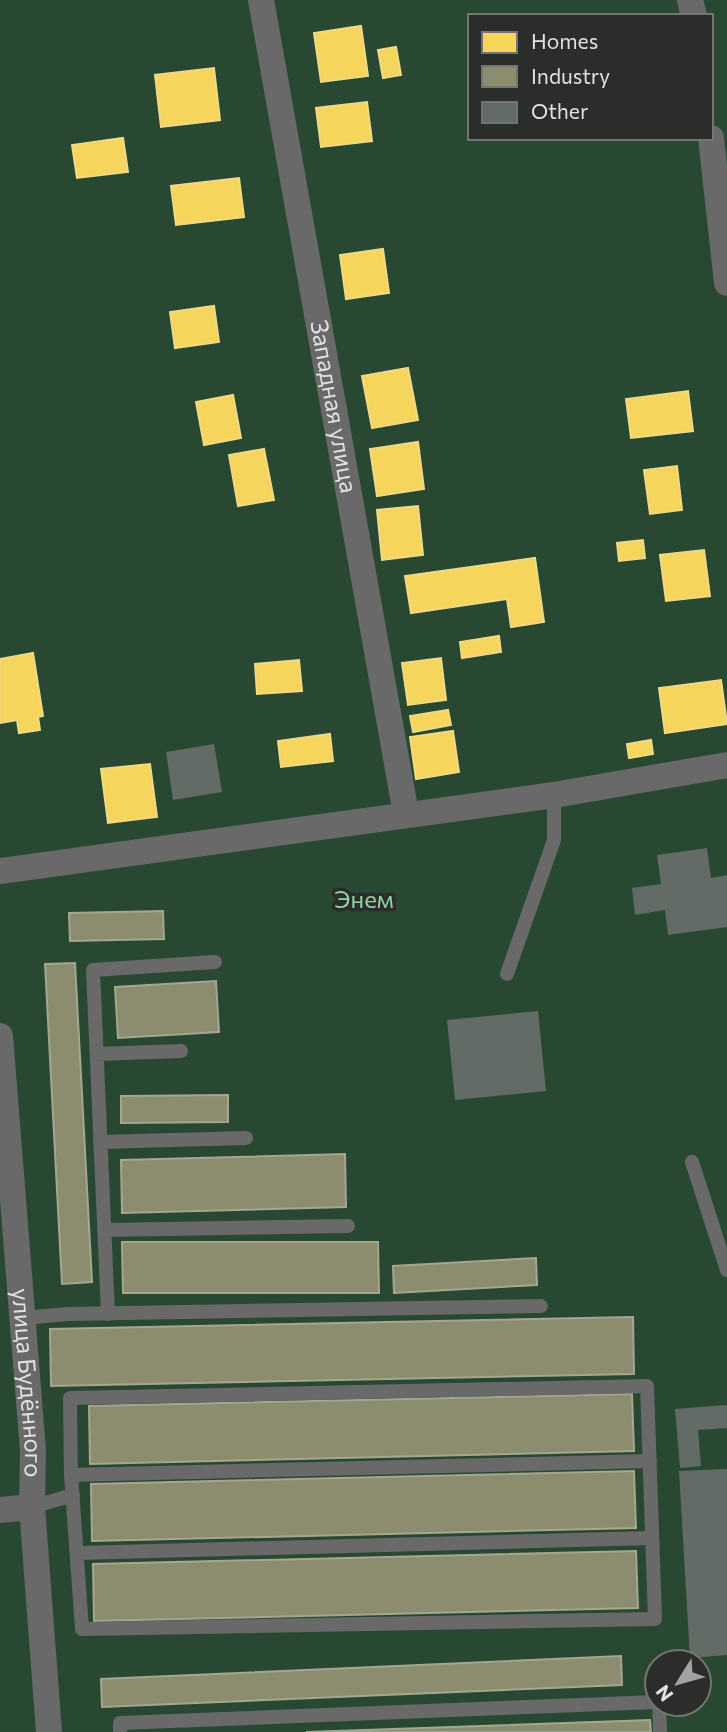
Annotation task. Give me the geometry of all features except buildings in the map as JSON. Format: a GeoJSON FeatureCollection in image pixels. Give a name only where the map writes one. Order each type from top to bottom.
{"type":"FeatureCollection","features":[{"type":"Feature","properties":{"kind":"street","name":"Западная улица"},"geometry":{"type":"LineString","coordinates":[[261,0],[406,814]]}},
{"type":"Feature","properties":{"kind":"street"},"geometry":{"type":"LineString","coordinates":[[711,140],[727,283]]}},
{"type":"Feature","properties":{"kind":"street"},"geometry":{"type":"LineString","coordinates":[[0,871],[554,795],[727,765]]}},
{"type":"Feature","properties":{"kind":"street","name":"улица Будённого"},"geometry":{"type":"LineString","coordinates":[[0,1036],[24,1318],[33,1451],[32,1507],[49,1732]]}},
{"type":"Feature","properties":{"kind":"street"},"geometry":{"type":"LineString","coordinates":[[0,1510],[32,1507]]}},
{"type":"Feature","properties":{"kind":"lane"},"geometry":{"type":"LineString","coordinates":[[507,974],[554,840],[554,795]]}},
{"type":"Feature","properties":{"kind":"lane"},"geometry":{"type":"LineString","coordinates":[[108,1314],[93,970],[215,962]]}},
{"type":"Feature","properties":{"kind":"lane"},"geometry":{"type":"LineString","coordinates":[[97,1054],[181,1051]]}},
{"type":"Feature","properties":{"kind":"lane"},"geometry":{"type":"LineString","coordinates":[[100,1142],[246,1138]]}},
{"type":"Feature","properties":{"kind":"lane"},"geometry":{"type":"LineString","coordinates":[[692,1162],[727,1270]]}},
{"type":"Feature","properties":{"kind":"lane"},"geometry":{"type":"LineString","coordinates":[[104,1230],[348,1226]]}},
{"type":"Feature","properties":{"kind":"lane"},"geometry":{"type":"LineString","coordinates":[[24,1318],[541,1306]]}},
{"type":"Feature","properties":{"kind":"lane"},"geometry":{"type":"LineString","coordinates":[[647,1386],[650,1461],[655,1619],[82,1629],[71,1475],[70,1398],[647,1386]]}},
{"type":"Feature","properties":{"kind":"lane"},"geometry":{"type":"LineString","coordinates":[[71,1475],[650,1461]]}},
{"type":"Feature","properties":{"kind":"lane"},"geometry":{"type":"LineString","coordinates":[[32,1507],[73,1495]]}},
{"type":"Feature","properties":{"kind":"lane"},"geometry":{"type":"LineString","coordinates":[[78,1552],[652,1538]]}},
{"type":"Feature","properties":{"kind":"lane"},"geometry":{"type":"LineString","coordinates":[[120,1732],[120,1723],[643,1704]]}},
{"type":"Feature","properties":{"kind":"green space","name":"Энем"},"geometry":{"type":"Polygon","coordinates":[[[0,0],[727,0],[727,1732],[0,1732],[0,0]]]}}]}
